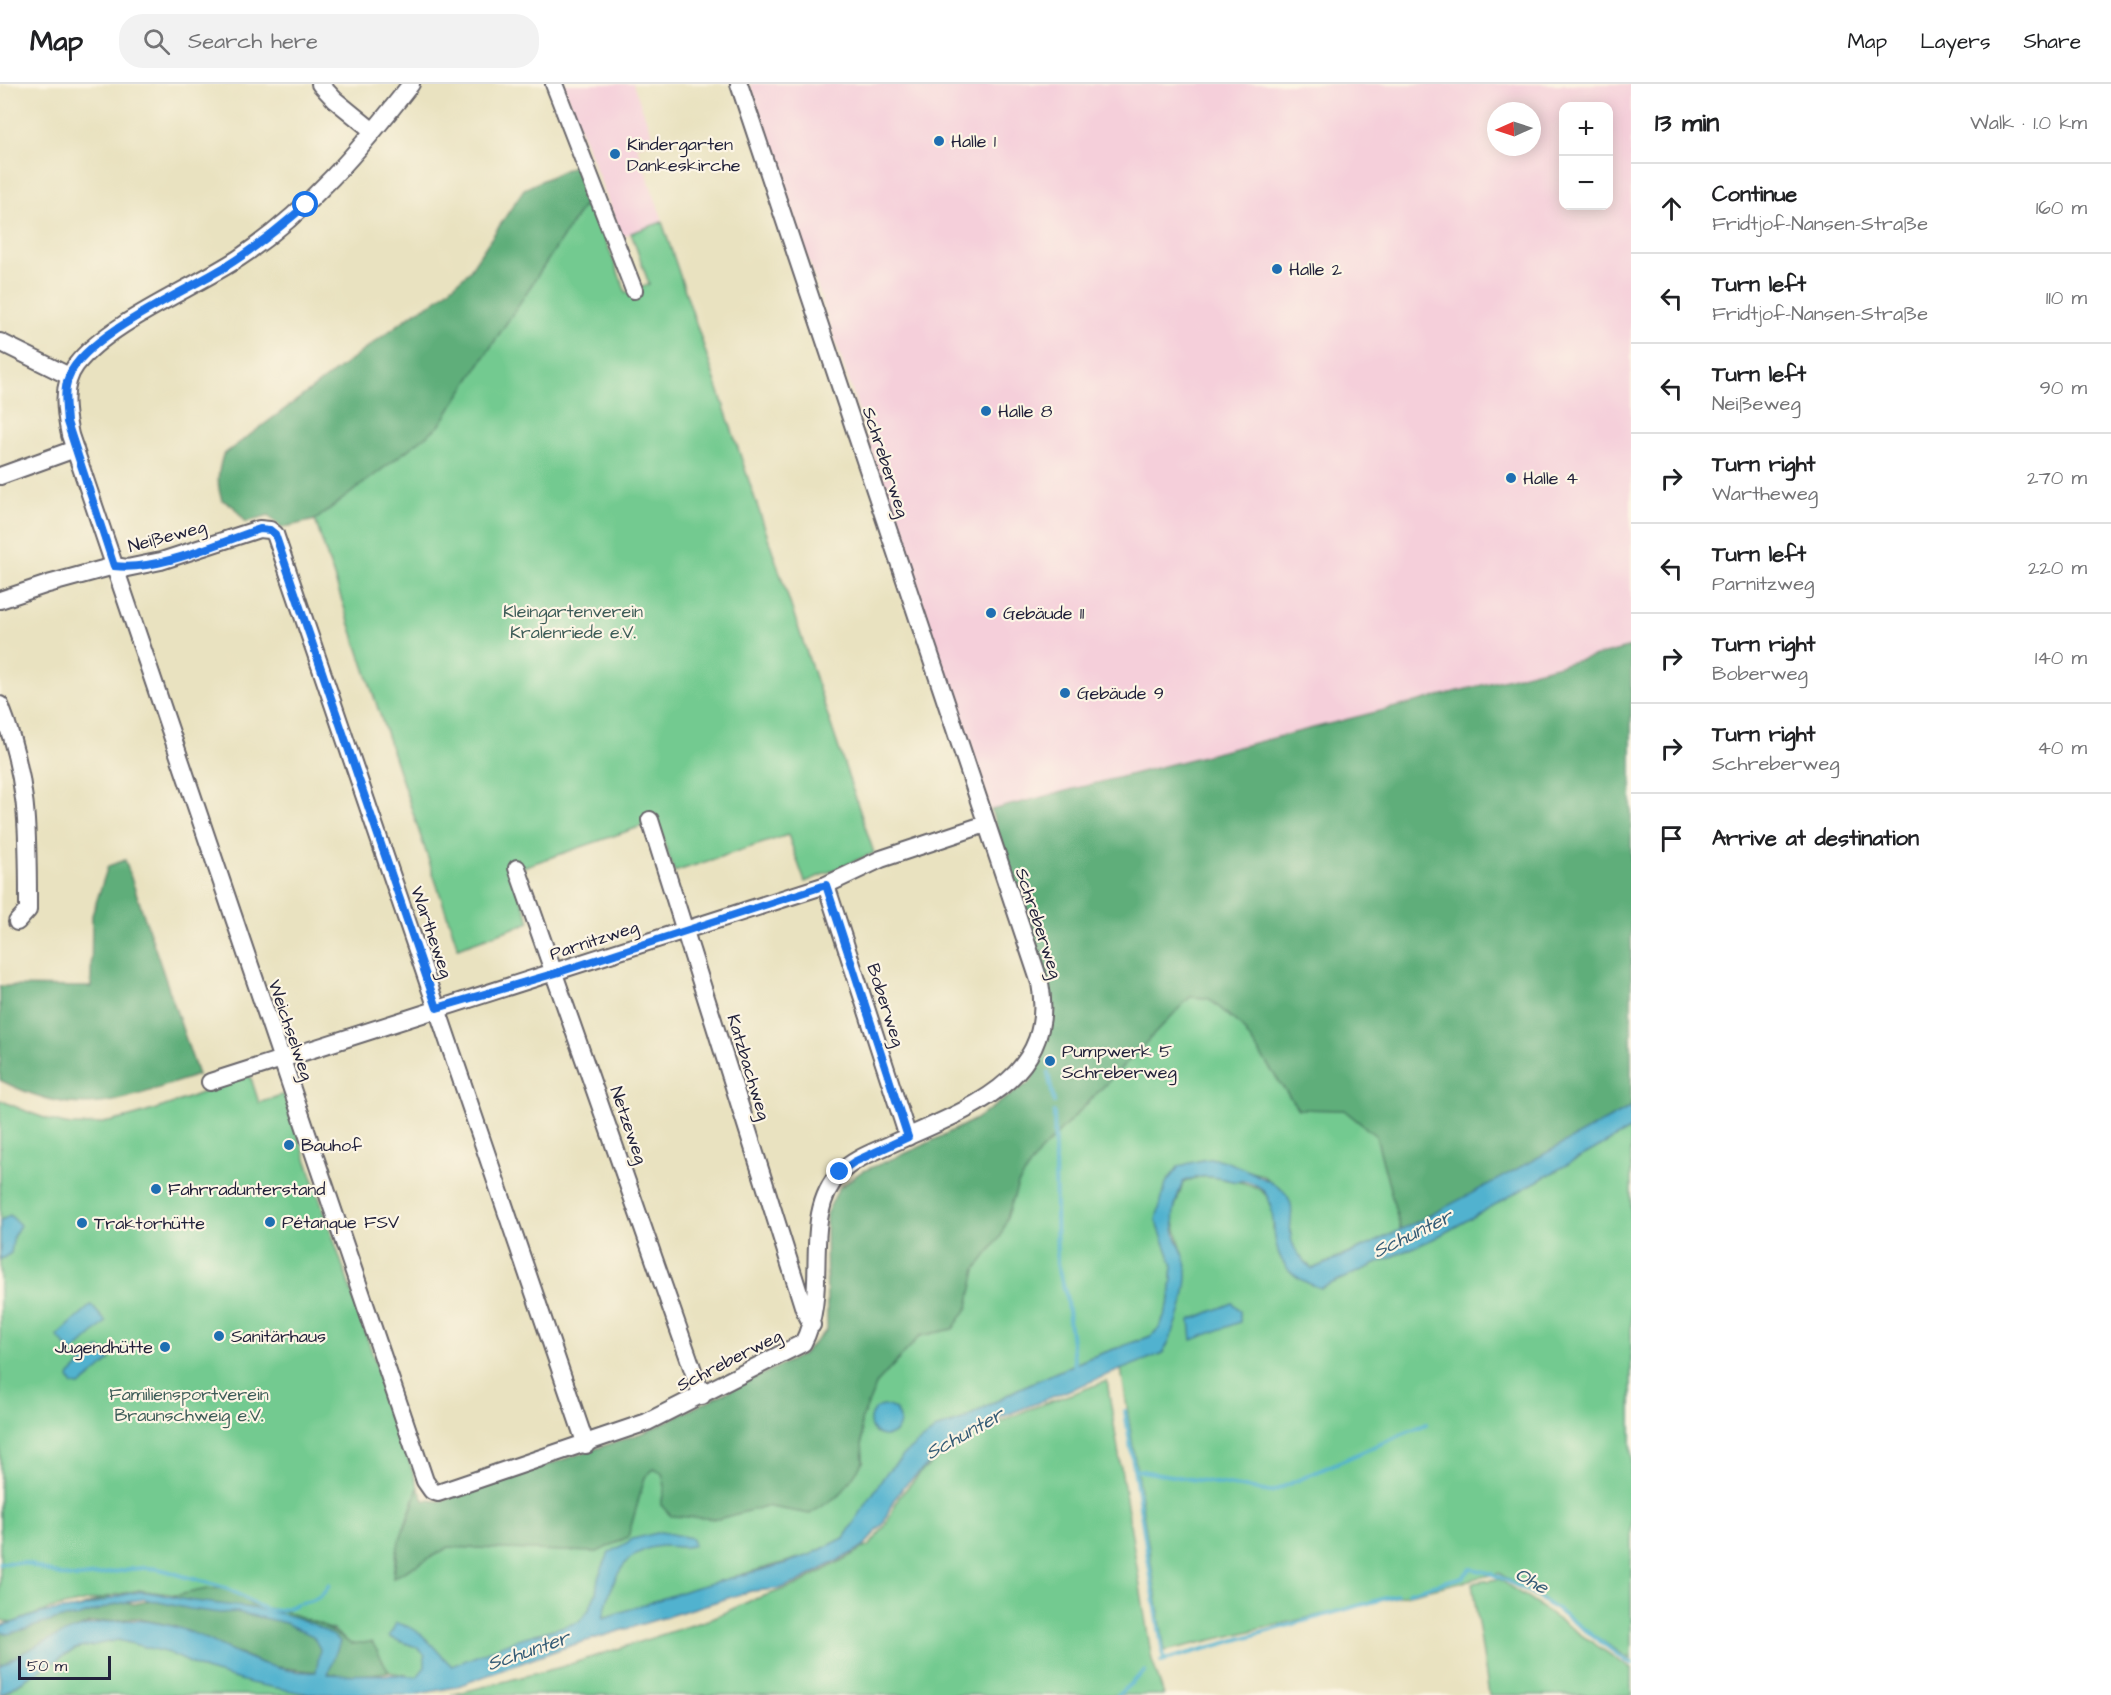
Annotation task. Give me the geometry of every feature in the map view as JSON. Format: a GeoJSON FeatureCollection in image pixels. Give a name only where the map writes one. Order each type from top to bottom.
{"type":"FeatureCollection","features":[{"type":"Feature","properties":{"kind":"street"},"geometry":{"type":"LineString","coordinates":[[320,84],[334,100],[373,131]]}},
{"type":"Feature","properties":{"kind":"street"},"geometry":{"type":"LineString","coordinates":[[0,342],[69,376],[97,343],[226,266],[269,236],[339,173],[411,84]]}},
{"type":"Feature","properties":{"kind":"street"},"geometry":{"type":"LineString","coordinates":[[554,84],[633,290]]}},
{"type":"Feature","properties":{"kind":"street","name":"Schreberweg"},"geometry":{"type":"LineString","coordinates":[[445,1492],[647,1422],[803,1343],[812,1324],[817,1298],[821,1205],[826,1191],[847,1166],[992,1094],[1012,1079],[1030,1057],[1042,1022],[1040,983],[739,84]]}},
{"type":"Feature","properties":{"kind":"street","name":"Weichselweg"},"geometry":{"type":"LineString","coordinates":[[69,376],[66,408],[75,448],[114,566],[424,1481],[432,1491],[445,1492]]}},
{"type":"Feature","properties":{"kind":"street"},"geometry":{"type":"LineString","coordinates":[[0,476],[75,448]]}},
{"type":"Feature","properties":{"kind":"street","name":"Neißeweg"},"geometry":{"type":"LineString","coordinates":[[0,600],[114,566],[127,568],[161,561],[260,529],[270,530],[275,534]]}},
{"type":"Feature","properties":{"kind":"street","name":"Wartheweg"},"geometry":{"type":"LineString","coordinates":[[275,534],[586,1445]]}},
{"type":"Feature","properties":{"kind":"street"},"geometry":{"type":"LineString","coordinates":[[0,705],[18,759],[27,802],[28,910],[17,922]]}},
{"type":"Feature","properties":{"kind":"street","name":"Katzbachweg"},"geometry":{"type":"LineString","coordinates":[[650,820],[804,1309],[812,1324]]}},
{"type":"Feature","properties":{"kind":"street","name":"Parnitzweg"},"geometry":{"type":"LineString","coordinates":[[210,1082],[280,1057],[556,973],[826,885],[880,859],[986,824]]}},
{"type":"Feature","properties":{"kind":"street","name":"Netzeweg"},"geometry":{"type":"LineString","coordinates":[[517,868],[556,973],[702,1396]]}},
{"type":"Feature","properties":{"kind":"street","name":"Boberweg"},"geometry":{"type":"LineString","coordinates":[[826,885],[908,1137]]}},
{"type":"Feature","properties":{"kind":"shaded area","name":"Kindergarten Dankeskirche"},"geometry":{"type":"Polygon","coordinates":[[[563,84],[633,84],[654,140],[637,147],[663,221],[622,237],[563,84]]]}},
{"type":"Feature","properties":{"kind":"shaded area"},"geometry":{"type":"Polygon","coordinates":[[[750,84],[1631,84],[1631,647],[991,810],[750,84]]]}},
{"type":"Feature","properties":{"kind":"green space"},"geometry":{"type":"Polygon","coordinates":[[[577,164],[589,197],[439,426],[315,520],[281,528],[269,515],[246,522],[233,506],[222,500],[218,478],[223,455],[414,313],[434,302],[468,273],[524,189],[577,164]]]}},
{"type":"Feature","properties":{"kind":"green space","name":"Kleingartenverein Kralenriede e.V."},"geometry":{"type":"Polygon","coordinates":[[[589,197],[626,293],[649,284],[631,233],[662,222],[874,853],[805,882],[788,835],[674,872],[657,821],[511,871],[530,922],[458,948],[315,520],[439,426],[589,197]]]}},
{"type":"Feature","properties":{"kind":"green space"},"geometry":{"type":"Polygon","coordinates":[[[1631,647],[1631,1107],[1401,1231],[1376,1136],[1344,1110],[1298,1109],[1241,1026],[1208,998],[1190,997],[1039,1153],[1018,1184],[1001,1236],[976,1269],[968,1307],[953,1329],[920,1336],[877,1383],[861,1421],[863,1462],[841,1494],[810,1514],[766,1506],[718,1519],[671,1516],[661,1505],[665,1486],[662,1473],[654,1469],[645,1477],[628,1537],[597,1552],[449,1547],[393,1578],[399,1541],[418,1487],[424,1500],[440,1501],[645,1432],[802,1355],[827,1330],[826,1214],[839,1188],[861,1172],[918,1148],[974,1120],[1031,1081],[1038,1065],[1051,1010],[1042,969],[991,810],[1631,647]]]}},
{"type":"Feature","properties":{"kind":"green space"},"geometry":{"type":"Polygon","coordinates":[[[125,860],[198,1075],[121,1099],[77,1104],[54,1101],[0,1080],[0,986],[91,987],[92,915],[108,866],[125,860]]]}},
{"type":"Feature","properties":{"kind":"green space","name":"Familiensportverein Braunschweig e.V."},"geometry":{"type":"Polygon","coordinates":[[[1190,997],[1208,998],[1241,1026],[1298,1109],[1344,1110],[1376,1136],[1401,1231],[1312,1269],[1292,1248],[1289,1226],[1273,1184],[1262,1175],[1235,1168],[1217,1159],[1197,1161],[1156,1220],[1173,1266],[1170,1300],[1160,1327],[1151,1336],[1089,1358],[1018,1389],[960,1421],[938,1428],[861,1514],[844,1538],[810,1555],[417,1677],[389,1672],[372,1642],[351,1644],[333,1630],[258,1606],[139,1590],[50,1609],[12,1623],[0,1620],[0,1100],[48,1119],[65,1124],[84,1125],[131,1117],[250,1075],[259,1103],[284,1094],[418,1487],[399,1543],[393,1578],[449,1547],[597,1552],[628,1537],[645,1477],[654,1469],[662,1473],[665,1486],[661,1505],[718,1519],[766,1506],[810,1514],[863,1462],[861,1421],[877,1383],[920,1336],[953,1328],[968,1307],[976,1269],[1001,1236],[1018,1184],[1039,1153],[1190,997]]]}},
{"type":"Feature","properties":{"kind":"green space"},"geometry":{"type":"Polygon","coordinates":[[[1631,1129],[1631,1660],[1499,1573],[1165,1651],[1121,1369],[1163,1353],[1186,1264],[1172,1216],[1183,1183],[1208,1177],[1244,1183],[1260,1190],[1270,1201],[1273,1229],[1321,1288],[1435,1238],[1631,1129]]]}},
{"type":"Feature","properties":{"kind":"green space"},"geometry":{"type":"Polygon","coordinates":[[[1107,1381],[1152,1660],[1164,1695],[451,1695],[561,1667],[708,1620],[752,1600],[797,1585],[870,1545],[885,1526],[899,1497],[921,1472],[959,1441],[1027,1410],[1107,1381]]]}},
{"type":"Feature","properties":{"kind":"green space"},"geometry":{"type":"Polygon","coordinates":[[[1499,1579],[1631,1669],[1631,1695],[1489,1695],[1472,1583],[1499,1579]]]}},
{"type":"Feature","properties":{"kind":"green space"},"geometry":{"type":"Polygon","coordinates":[[[226,1588],[244,1597],[251,1605],[284,1611],[322,1625],[351,1644],[372,1642],[389,1672],[351,1676],[269,1666],[173,1626],[135,1618],[90,1623],[46,1642],[0,1666],[0,1631],[47,1621],[106,1597],[134,1604],[207,1589],[226,1588]]]}},
{"type":"Feature","properties":{"kind":"green space"},"geometry":{"type":"Polygon","coordinates":[[[118,1640],[170,1653],[205,1670],[316,1695],[3,1695],[43,1667],[71,1652],[86,1646],[118,1640]]]}},
{"type":"Feature","properties":{"kind":"water","name":"Schunter"},"geometry":{"type":"Polygon","coordinates":[[[1631,1107],[1631,1129],[1435,1238],[1321,1288],[1298,1277],[1284,1264],[1277,1248],[1269,1200],[1261,1189],[1246,1181],[1213,1177],[1196,1178],[1183,1182],[1176,1202],[1173,1223],[1186,1263],[1186,1285],[1177,1322],[1163,1353],[1004,1416],[950,1445],[906,1484],[893,1501],[883,1524],[863,1547],[796,1583],[778,1589],[751,1591],[560,1649],[455,1687],[413,1695],[308,1694],[251,1683],[205,1670],[169,1653],[118,1640],[75,1649],[0,1695],[0,1666],[53,1638],[78,1628],[103,1622],[128,1620],[155,1622],[182,1629],[275,1667],[316,1672],[320,1649],[313,1636],[285,1623],[236,1612],[220,1613],[190,1609],[144,1599],[117,1604],[77,1617],[62,1618],[9,1634],[0,1632],[0,1625],[47,1612],[84,1607],[137,1592],[266,1610],[305,1621],[340,1641],[328,1674],[417,1677],[425,1667],[425,1655],[416,1647],[389,1637],[396,1623],[421,1634],[452,1666],[518,1639],[579,1622],[588,1611],[596,1593],[598,1578],[609,1553],[633,1539],[661,1532],[691,1538],[694,1545],[661,1546],[636,1554],[627,1562],[614,1582],[603,1618],[697,1587],[810,1555],[844,1538],[887,1472],[910,1449],[938,1428],[960,1421],[1018,1389],[1089,1358],[1151,1336],[1160,1327],[1170,1300],[1173,1266],[1156,1220],[1166,1183],[1179,1166],[1216,1159],[1253,1173],[1282,1190],[1292,1210],[1290,1227],[1293,1246],[1312,1269],[1434,1213],[1631,1107]]]}},
{"type":"Feature","properties":{"kind":"water"},"geometry":{"type":"Polygon","coordinates":[[[10,1215],[20,1225],[14,1235],[11,1253],[0,1260],[0,1221],[10,1215]]]}},
{"type":"Feature","properties":{"kind":"water"},"geometry":{"type":"Polygon","coordinates":[[[1233,1303],[1240,1311],[1240,1322],[1192,1340],[1190,1320],[1233,1303]]]}},
{"type":"Feature","properties":{"kind":"water"},"geometry":{"type":"Polygon","coordinates":[[[91,1305],[106,1322],[72,1353],[57,1336],[91,1305]]]}},
{"type":"Feature","properties":{"kind":"water"},"geometry":{"type":"Polygon","coordinates":[[[99,1348],[110,1360],[80,1386],[73,1385],[69,1378],[70,1375],[99,1348]]]}},
{"type":"Feature","properties":{"kind":"water"},"geometry":{"type":"Polygon","coordinates":[[[885,1406],[895,1411],[900,1421],[895,1431],[885,1436],[875,1431],[870,1421],[875,1411],[885,1406]]]}},
{"type":"Feature","properties":{"kind":"waterway"},"geometry":{"type":"LineString","coordinates":[[1048,1073],[1054,1102]]}},
{"type":"Feature","properties":{"kind":"waterway"},"geometry":{"type":"LineString","coordinates":[[1054,1112],[1057,1264],[1066,1295],[1075,1367]]}},
{"type":"Feature","properties":{"kind":"waterway"},"geometry":{"type":"LineString","coordinates":[[1125,1411],[1164,1660]]}},
{"type":"Feature","properties":{"kind":"waterway"},"geometry":{"type":"LineString","coordinates":[[1135,1470],[1271,1492],[1426,1424]]}},
{"type":"Feature","properties":{"kind":"waterway"},"geometry":{"type":"LineString","coordinates":[[0,1563],[23,1563],[71,1577],[132,1569],[157,1569],[227,1589],[268,1610],[286,1609],[297,1604]]}},
{"type":"Feature","properties":{"kind":"waterway","name":"Ohe"},"geometry":{"type":"LineString","coordinates":[[1409,1592],[1462,1577],[1471,1569],[1489,1573],[1510,1582],[1554,1608],[1631,1664]]}},
{"type":"Feature","properties":{"kind":"waterway"},"geometry":{"type":"LineString","coordinates":[[302,1603],[318,1597],[329,1585]]}},
{"type":"Feature","properties":{"kind":"waterway","name":"Ohe"},"geometry":{"type":"LineString","coordinates":[[1161,1661],[1397,1595]]}},
{"type":"Feature","properties":{"kind":"waterway","name":"Ohe"},"geometry":{"type":"LineString","coordinates":[[1118,1695],[1145,1671]]}},
{"type":"Feature","properties":{"kind":"place","name":"Halle 1"},"geometry":{"type":"Point","coordinates":[939,141]}},
{"type":"Feature","properties":{"kind":"place","name":"Kindergarten Dankeskirche"},"geometry":{"type":"Point","coordinates":[615,154]}},
{"type":"Feature","properties":{"kind":"place","name":"Halle 2"},"geometry":{"type":"Point","coordinates":[1277,269]}},
{"type":"Feature","properties":{"kind":"place","name":"Halle 8"},"geometry":{"type":"Point","coordinates":[986,411]}},
{"type":"Feature","properties":{"kind":"place","name":"Halle 4"},"geometry":{"type":"Point","coordinates":[1511,478]}},
{"type":"Feature","properties":{"kind":"place","name":"Gebäude 11"},"geometry":{"type":"Point","coordinates":[991,613]}},
{"type":"Feature","properties":{"kind":"place","name":"Gebäude 9"},"geometry":{"type":"Point","coordinates":[1065,693]}},
{"type":"Feature","properties":{"kind":"place","name":"Pumpwerk 5 Schreberweg"},"geometry":{"type":"Point","coordinates":[1050,1061]}},
{"type":"Feature","properties":{"kind":"place","name":"Bauhof"},"geometry":{"type":"Point","coordinates":[289,1145]}},
{"type":"Feature","properties":{"kind":"place","name":"Fahrradunterstand"},"geometry":{"type":"Point","coordinates":[156,1189]}},
{"type":"Feature","properties":{"kind":"place","name":"Pétanque FSV"},"geometry":{"type":"Point","coordinates":[270,1222]}},
{"type":"Feature","properties":{"kind":"place","name":"Traktorhütte"},"geometry":{"type":"Point","coordinates":[82,1223]}},
{"type":"Feature","properties":{"kind":"place","name":"Sanitärhaus"},"geometry":{"type":"Point","coordinates":[219,1336]}},
{"type":"Feature","properties":{"kind":"place","name":"Jugendhütte"},"geometry":{"type":"Point","coordinates":[165,1347]}},
{"type":"Feature","properties":{"kind":"route"},"geometry":{"type":"LineString","coordinates":[[306,205],[269,236],[226,266],[97,343],[75,366],[69,376],[65,396],[70,435],[114,566],[127,568],[161,561],[260,529],[266,528],[275,534],[437,1008],[556,973],[826,885],[908,1137],[854,1162],[840,1172]]}}]}
